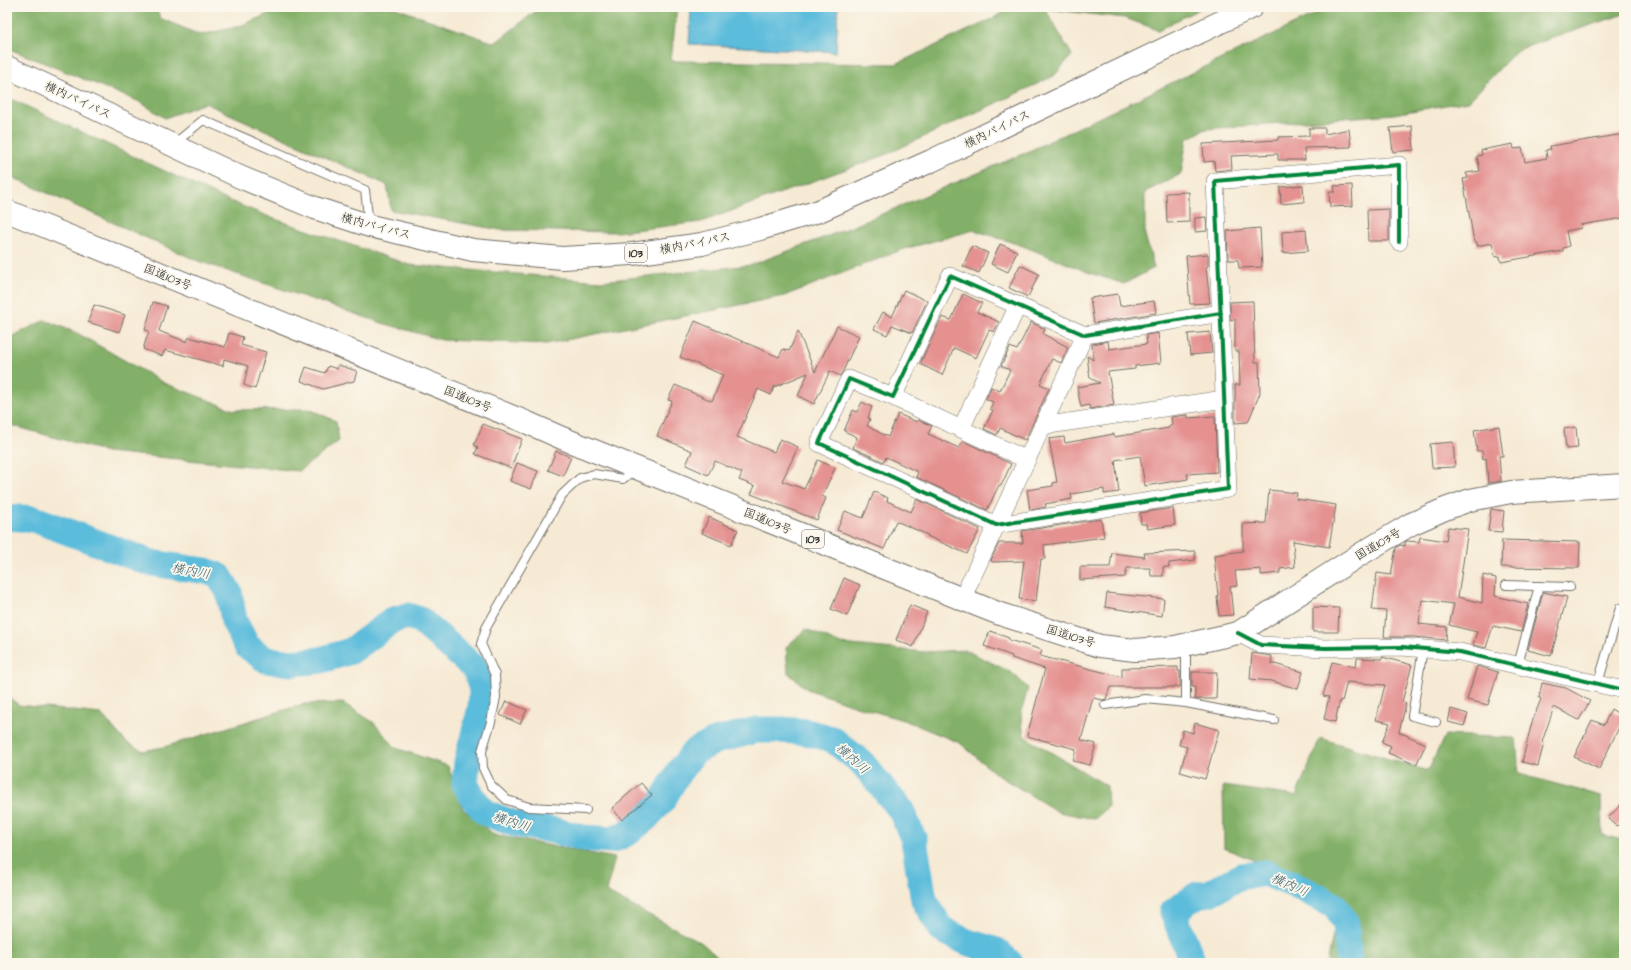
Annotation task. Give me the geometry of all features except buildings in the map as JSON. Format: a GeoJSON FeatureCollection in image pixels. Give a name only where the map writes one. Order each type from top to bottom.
{"type":"FeatureCollection","features":[{"type":"Feature","properties":{"kind":"highway","name":"横内バイパス"},"geometry":{"type":"LineString","coordinates":[[7,67],[173,144],[240,177],[308,205],[370,226],[473,250],[562,258],[632,254],[702,244],[760,229],[819,211],[930,161],[1252,7]]}},
{"type":"Feature","properties":{"kind":"highway","name":"国道103号"},"geometry":{"type":"LineString","coordinates":[[7,211],[962,599],[1028,623],[1100,646],[1135,650],[1175,647],[1238,633],[1361,554],[1411,524],[1444,508],[1470,500],[1511,492],[1624,485]]}},
{"type":"Feature","properties":{"kind":"street"},"geometry":{"type":"LineString","coordinates":[[1027,460],[893,397],[849,379],[819,443],[996,525],[1228,489],[1215,181],[1399,165],[1399,242]]}},
{"type":"Feature","properties":{"kind":"street"},"geometry":{"type":"LineString","coordinates":[[893,397],[950,276],[1085,335],[1221,313]]}},
{"type":"Feature","properties":{"kind":"street"},"geometry":{"type":"LineString","coordinates":[[961,429],[1018,305]]}},
{"type":"Feature","properties":{"kind":"street"},"geometry":{"type":"LineString","coordinates":[[962,599],[1085,335]]}},
{"type":"Feature","properties":{"kind":"street"},"geometry":{"type":"LineString","coordinates":[[1042,426],[1224,399]]}},
{"type":"Feature","properties":{"kind":"street"},"geometry":{"type":"LineString","coordinates":[[1238,633],[1261,645],[1325,648],[1402,647],[1460,652],[1624,690]]}},
{"type":"Feature","properties":{"kind":"lane"},"geometry":{"type":"LineString","coordinates":[[173,144],[203,120],[365,190],[370,226]]}},
{"type":"Feature","properties":{"kind":"lane"},"geometry":{"type":"LineString","coordinates":[[586,810],[529,807],[507,800],[491,785],[483,768],[482,751],[491,722],[496,697],[496,675],[481,644],[486,628],[562,495],[580,478],[594,474],[623,479],[637,468]]}},
{"type":"Feature","properties":{"kind":"lane"},"geometry":{"type":"LineString","coordinates":[[1506,585],[1570,587]]}},
{"type":"Feature","properties":{"kind":"lane"},"geometry":{"type":"LineString","coordinates":[[1518,665],[1539,586]]}},
{"type":"Feature","properties":{"kind":"lane"},"geometry":{"type":"LineString","coordinates":[[1598,684],[1620,608]]}},
{"type":"Feature","properties":{"kind":"lane"},"geometry":{"type":"LineString","coordinates":[[1186,644],[1186,703]]}},
{"type":"Feature","properties":{"kind":"lane"},"geometry":{"type":"LineString","coordinates":[[1423,649],[1412,716],[1436,722]]}},
{"type":"Feature","properties":{"kind":"lane"},"geometry":{"type":"LineString","coordinates":[[1105,705],[1145,699],[1186,703],[1274,720]]}},
{"type":"Feature","properties":{"kind":"green space"},"geometry":{"type":"Polygon","coordinates":[[[7,7],[156,7],[160,18],[200,35],[240,26],[284,7],[393,7],[495,43],[541,7],[677,7],[671,61],[896,64],[992,19],[1011,7],[1203,7],[1158,30],[1125,18],[1045,9],[1072,55],[1054,76],[885,155],[701,222],[617,232],[500,230],[391,210],[387,185],[205,103],[165,118],[140,102],[7,48],[7,7]]]}},
{"type":"Feature","properties":{"kind":"green space"},"geometry":{"type":"Polygon","coordinates":[[[1330,7],[1624,7],[1624,14],[1517,50],[1469,101],[1394,114],[1206,129],[1187,139],[1181,174],[1145,192],[1145,235],[1154,268],[1124,284],[1090,273],[1023,246],[974,230],[901,250],[784,296],[546,344],[442,340],[382,323],[198,261],[7,175],[7,97],[220,197],[272,218],[410,265],[601,281],[751,265],[849,228],[1025,153],[1330,7]]]}},
{"type":"Feature","properties":{"kind":"green space"},"geometry":{"type":"Polygon","coordinates":[[[45,320],[77,333],[164,383],[234,410],[309,409],[336,421],[339,441],[299,471],[107,452],[7,424],[7,339],[45,320]]]}},
{"type":"Feature","properties":{"kind":"green space"},"geometry":{"type":"Polygon","coordinates":[[[806,629],[841,644],[925,652],[965,650],[1011,672],[1028,688],[1021,714],[1024,736],[1107,786],[1108,807],[1095,819],[1058,812],[996,774],[960,743],[906,721],[807,689],[788,673],[786,647],[806,629]]]}},
{"type":"Feature","properties":{"kind":"green space"},"geometry":{"type":"Polygon","coordinates":[[[7,696],[19,705],[101,714],[126,742],[143,751],[164,747],[304,704],[343,703],[373,722],[396,748],[448,766],[463,809],[494,835],[615,858],[606,892],[702,943],[724,963],[7,963],[7,696]]]}},
{"type":"Feature","properties":{"kind":"green space"},"geometry":{"type":"Polygon","coordinates":[[[1445,735],[1516,738],[1519,774],[1601,796],[1602,835],[1624,840],[1624,963],[1327,963],[1336,922],[1319,887],[1224,848],[1223,786],[1296,796],[1320,738],[1428,771],[1445,735]]]}},
{"type":"Feature","properties":{"kind":"water"},"geometry":{"type":"Polygon","coordinates":[[[691,7],[838,7],[836,52],[689,44],[691,7]]]}},
{"type":"Feature","properties":{"kind":"waterway","name":"横内川"},"geometry":{"type":"LineString","coordinates":[[7,517],[34,519],[151,563],[206,571],[219,576],[229,592],[234,621],[247,646],[266,660],[292,663],[321,660],[351,651],[393,620],[408,616],[420,620],[476,669],[482,690],[481,708],[467,762],[465,784],[473,798],[486,813],[515,824],[557,831],[583,838],[613,840],[629,832],[646,818],[662,801],[678,773],[694,752],[715,741],[756,730],[806,732],[832,739],[862,763],[901,810],[914,840],[924,900],[942,930],[967,942],[997,951],[1010,963]]}},
{"type":"Feature","properties":{"kind":"waterway","name":"横内川"},"geometry":{"type":"LineString","coordinates":[[1193,963],[1173,912],[1197,895],[1209,893],[1242,876],[1265,873],[1299,887],[1335,906],[1346,923],[1349,963]]}},
{"type":"Feature","properties":{"kind":"cycle path"},"geometry":{"type":"LineString","coordinates":[[1221,313],[1085,335],[950,276],[893,397],[849,379],[819,443],[996,525],[1228,489],[1221,335],[1220,297],[1215,181],[1399,165],[1399,242]]}},
{"type":"Feature","properties":{"kind":"cycle path"},"geometry":{"type":"LineString","coordinates":[[1238,633],[1261,645],[1325,648],[1402,647],[1460,652],[1624,690]]}}]}
